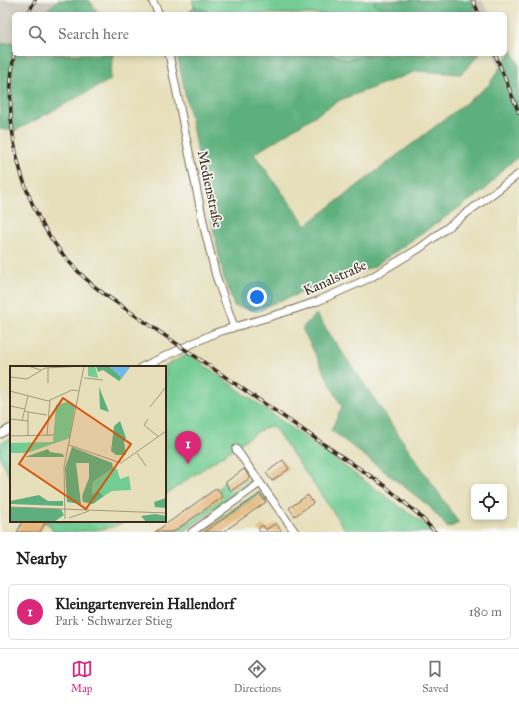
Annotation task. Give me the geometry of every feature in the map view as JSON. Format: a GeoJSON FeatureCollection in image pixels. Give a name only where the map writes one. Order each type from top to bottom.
{"type":"FeatureCollection","features":[{"type":"Feature","properties":{"kind":"street"},"geometry":{"type":"LineString","coordinates":[[152,0],[158,12]]}},
{"type":"Feature","properties":{"kind":"street","name":"Medienstraße"},"geometry":{"type":"LineString","coordinates":[[169,56],[210,253],[234,327]]}},
{"type":"Feature","properties":{"kind":"street","name":"Kanalstraße"},"geometry":{"type":"LineString","coordinates":[[144,366],[202,339],[234,327],[318,301],[370,278],[420,248],[519,174]]}},
{"type":"Feature","properties":{"kind":"street"},"geometry":{"type":"LineString","coordinates":[[0,434],[10,429]]}},
{"type":"Feature","properties":{"kind":"street"},"geometry":{"type":"LineString","coordinates":[[236,450],[295,532]]}},
{"type":"Feature","properties":{"kind":"street"},"geometry":{"type":"LineString","coordinates":[[192,532],[260,483]]}},
{"type":"Feature","properties":{"kind":"shaded area"},"geometry":{"type":"Polygon","coordinates":[[[0,0],[58,0],[45,12],[12,12],[12,43],[0,44],[0,0]]]}},
{"type":"Feature","properties":{"kind":"shaded area"},"geometry":{"type":"Polygon","coordinates":[[[471,0],[482,0],[488,12],[476,12],[471,0]]]}},
{"type":"Feature","properties":{"kind":"shaded area"},"geometry":{"type":"Polygon","coordinates":[[[494,56],[504,56],[505,67],[500,70],[494,56]]]}},
{"type":"Feature","properties":{"kind":"green space"},"geometry":{"type":"Polygon","coordinates":[[[58,0],[89,0],[98,12],[45,12],[58,0]]]}},
{"type":"Feature","properties":{"kind":"green space"},"geometry":{"type":"Polygon","coordinates":[[[192,0],[375,0],[375,4],[389,12],[208,12],[194,6],[192,0]]]}},
{"type":"Feature","properties":{"kind":"green space"},"geometry":{"type":"Polygon","coordinates":[[[375,0],[471,0],[476,12],[389,12],[374,4],[375,0]]]}},
{"type":"Feature","properties":{"kind":"green space"},"geometry":{"type":"Polygon","coordinates":[[[194,6],[208,12],[190,12],[194,6]]]}},
{"type":"Feature","properties":{"kind":"green space"},"geometry":{"type":"Polygon","coordinates":[[[12,43],[12,56],[113,56],[110,80],[15,131],[0,129],[0,44],[12,43]]]}},
{"type":"Feature","properties":{"kind":"green space"},"geometry":{"type":"Polygon","coordinates":[[[512,50],[519,66],[519,156],[501,171],[486,189],[373,267],[254,310],[234,306],[223,275],[177,56],[335,56],[346,60],[365,56],[478,56],[461,74],[417,71],[340,100],[254,154],[306,225],[488,86],[512,50]]]}},
{"type":"Feature","properties":{"kind":"green space"},"geometry":{"type":"Polygon","coordinates":[[[335,56],[365,56],[346,60],[335,56]]]}},
{"type":"Feature","properties":{"kind":"green space"},"geometry":{"type":"Polygon","coordinates":[[[316,314],[459,523],[448,528],[429,506],[331,430],[342,407],[302,328],[316,314]]]}},
{"type":"Feature","properties":{"kind":"green space"},"geometry":{"type":"Polygon","coordinates":[[[189,354],[431,529],[432,532],[347,532],[278,433],[270,426],[257,432],[166,494],[166,366],[164,366],[189,354]]]}},
{"type":"Feature","properties":{"kind":"green space"},"geometry":{"type":"Polygon","coordinates":[[[10,439],[10,478],[0,457],[0,443],[10,439]]]}},
{"type":"Feature","properties":{"kind":"green space"},"geometry":{"type":"Polygon","coordinates":[[[248,466],[257,479],[183,532],[170,532],[184,525],[193,518],[225,482],[231,491],[250,477],[245,469],[248,466]]]}},
{"type":"Feature","properties":{"kind":"green space"},"geometry":{"type":"Polygon","coordinates":[[[264,488],[271,498],[266,502],[260,494],[234,511],[232,525],[226,517],[206,530],[207,532],[201,532],[264,488]]]}},
{"type":"Feature","properties":{"kind":"green space"},"geometry":{"type":"Polygon","coordinates":[[[44,522],[125,522],[101,529],[82,531],[53,532],[51,526],[44,522]]]}},
{"type":"Feature","properties":{"kind":"building"},"geometry":{"type":"Polygon","coordinates":[[[283,460],[289,469],[272,481],[266,473],[283,460]]]}},
{"type":"Feature","properties":{"kind":"building"},"geometry":{"type":"Polygon","coordinates":[[[244,469],[250,478],[231,491],[226,482],[244,469]]]}},
{"type":"Feature","properties":{"kind":"building"},"geometry":{"type":"Polygon","coordinates":[[[217,488],[223,497],[173,532],[155,532],[217,488]]]}},
{"type":"Feature","properties":{"kind":"building"},"geometry":{"type":"Polygon","coordinates":[[[260,494],[266,502],[223,532],[204,532],[260,494]]]}},
{"type":"Feature","properties":{"kind":"building"},"geometry":{"type":"Polygon","coordinates":[[[308,495],[313,503],[295,516],[289,508],[308,495]]]}},
{"type":"Feature","properties":{"kind":"building"},"geometry":{"type":"Polygon","coordinates":[[[22,522],[45,523],[40,532],[17,532],[22,522]]]}},
{"type":"Feature","properties":{"kind":"building"},"geometry":{"type":"Polygon","coordinates":[[[276,523],[282,532],[260,532],[258,529],[263,525],[266,530],[276,523]]]}},
{"type":"Feature","properties":{"kind":"railway"},"geometry":{"type":"LineString","coordinates":[[29,12],[35,0]]}},
{"type":"Feature","properties":{"kind":"railway"},"geometry":{"type":"LineString","coordinates":[[473,0],[478,12]]}},
{"type":"Feature","properties":{"kind":"railway"},"geometry":{"type":"LineString","coordinates":[[14,56],[11,87],[12,122],[17,155],[26,187],[39,217],[56,246],[78,271],[104,294],[385,486],[418,514],[435,532]]}},
{"type":"Feature","properties":{"kind":"railway"},"geometry":{"type":"LineString","coordinates":[[496,56],[519,113]]}},
{"type":"Feature","properties":{"kind":"place","name":"Kleingartenverein Hallendorf"},"geometry":{"type":"Point","coordinates":[188,464]}}]}
